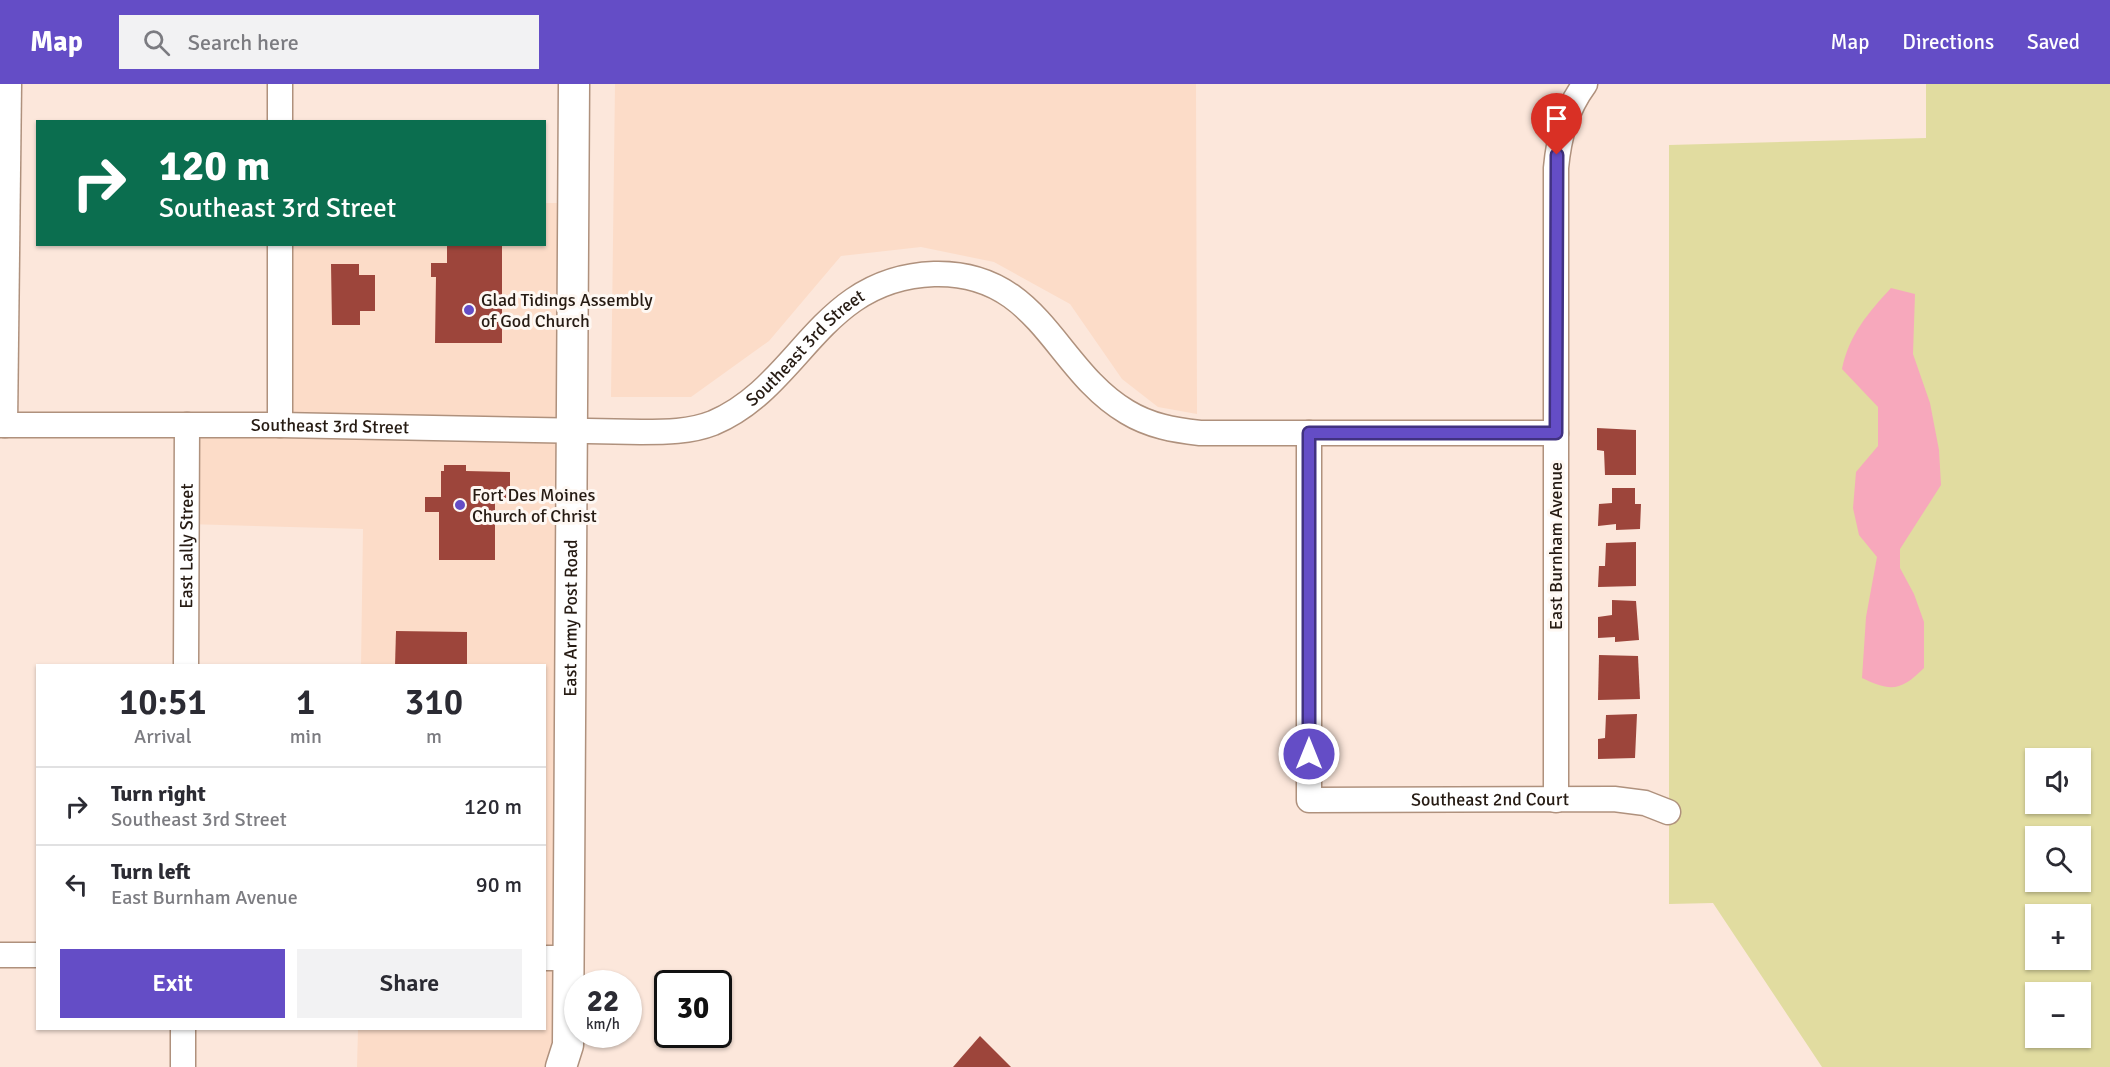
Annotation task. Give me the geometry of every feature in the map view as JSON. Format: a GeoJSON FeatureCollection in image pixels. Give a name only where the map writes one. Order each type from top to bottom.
{"type":"FeatureCollection","features":[{"type":"Feature","properties":{"kind":"main road","name":"East Army Post Road"},"geometry":{"type":"LineString","coordinates":[[568,1060],[556,958],[571,430],[574,84]]}},
{"type":"Feature","properties":{"kind":"street"},"geometry":{"type":"LineString","coordinates":[[2,425],[9,84]]}},
{"type":"Feature","properties":{"kind":"street"},"geometry":{"type":"LineString","coordinates":[[280,84],[280,120]]}},
{"type":"Feature","properties":{"kind":"street","name":"East Burnham Avenue"},"geometry":{"type":"LineString","coordinates":[[1556,800],[1556,168],[1558,143],[1565,120],[1585,84]]}},
{"type":"Feature","properties":{"kind":"street"},"geometry":{"type":"LineString","coordinates":[[280,246],[280,425]]}},
{"type":"Feature","properties":{"kind":"street","name":"Southeast 3rd Street"},"geometry":{"type":"LineString","coordinates":[[2,425],[280,425],[667,432],[712,424],[734,413],[758,394],[832,317],[863,293],[885,283],[911,276],[936,274],[961,276],[987,284],[1010,295],[1046,327],[1105,397],[1150,424],[1200,433],[1556,433]]}},
{"type":"Feature","properties":{"kind":"street","name":"East Lally Street"},"geometry":{"type":"LineString","coordinates":[[186,664],[187,425]]}},
{"type":"Feature","properties":{"kind":"street","name":"Southeast 2nd Court"},"geometry":{"type":"LineString","coordinates":[[1309,433],[1309,800],[1614,799],[1645,803],[1668,812]]}},
{"type":"Feature","properties":{"kind":"street"},"geometry":{"type":"LineString","coordinates":[[0,956],[36,955]]}},
{"type":"Feature","properties":{"kind":"street"},"geometry":{"type":"LineString","coordinates":[[183,1030],[183,1067]]}},
{"type":"Feature","properties":{"kind":"shaded area"},"geometry":{"type":"Polygon","coordinates":[[[615,84],[1196,84],[1197,414],[1158,407],[1122,379],[1070,304],[994,262],[921,247],[841,256],[769,341],[691,397],[611,397],[615,84]]]}},
{"type":"Feature","properties":{"kind":"shaded area"},"geometry":{"type":"Polygon","coordinates":[[[1926,84],[2110,84],[2110,1067],[1822,1067],[1713,903],[1669,904],[1669,145],[1926,138],[1926,84]]]}},
{"type":"Feature","properties":{"kind":"shaded area"},"geometry":{"type":"Polygon","coordinates":[[[546,203],[575,203],[566,970],[564,970],[565,1067],[357,1067],[358,1030],[546,1030],[546,664],[361,664],[363,529],[187,524],[187,425],[279,425],[280,246],[546,246],[546,203]]]}},
{"type":"Feature","properties":{"kind":"shaded area"},"geometry":{"type":"Polygon","coordinates":[[[1891,288],[1915,294],[1913,354],[1930,403],[1939,450],[1941,485],[1900,549],[1900,568],[1914,594],[1924,622],[1924,668],[1909,681],[1895,687],[1881,686],[1862,678],[1866,617],[1877,557],[1859,535],[1853,508],[1856,472],[1878,446],[1878,407],[1842,369],[1849,346],[1860,325],[1891,288]]]}},
{"type":"Feature","properties":{"kind":"building","name":"Glad Tidings Assembly of God Church"},"geometry":{"type":"Polygon","coordinates":[[[447,246],[502,246],[502,343],[435,343],[436,277],[431,277],[431,263],[447,263],[447,246]]]}},
{"type":"Feature","properties":{"kind":"building"},"geometry":{"type":"Polygon","coordinates":[[[331,264],[359,264],[359,275],[375,275],[375,311],[360,311],[360,325],[332,325],[331,264]]]}},
{"type":"Feature","properties":{"kind":"building"},"geometry":{"type":"Polygon","coordinates":[[[1597,428],[1636,430],[1636,475],[1605,475],[1604,451],[1597,450],[1597,428]]]}},
{"type":"Feature","properties":{"kind":"building","name":"Fort Des Moines Church of Christ"},"geometry":{"type":"Polygon","coordinates":[[[444,465],[466,465],[466,471],[510,472],[510,498],[495,498],[495,560],[439,560],[439,512],[425,512],[425,497],[441,497],[441,471],[444,471],[444,465]]]}},
{"type":"Feature","properties":{"kind":"building"},"geometry":{"type":"Polygon","coordinates":[[[1612,488],[1635,488],[1635,504],[1641,504],[1640,529],[1616,530],[1616,524],[1598,526],[1599,504],[1612,503],[1612,488]]]}},
{"type":"Feature","properties":{"kind":"building"},"geometry":{"type":"Polygon","coordinates":[[[1636,542],[1636,586],[1598,587],[1599,566],[1605,566],[1606,543],[1636,542]]]}},
{"type":"Feature","properties":{"kind":"building"},"geometry":{"type":"Polygon","coordinates":[[[1612,600],[1636,601],[1639,640],[1615,642],[1615,637],[1598,638],[1598,617],[1612,615],[1612,600]]]}},
{"type":"Feature","properties":{"kind":"building"},"geometry":{"type":"Polygon","coordinates":[[[396,631],[467,632],[467,664],[395,664],[396,631]]]}},
{"type":"Feature","properties":{"kind":"building"},"geometry":{"type":"Polygon","coordinates":[[[1599,655],[1638,656],[1640,699],[1598,700],[1599,655]]]}},
{"type":"Feature","properties":{"kind":"building"},"geometry":{"type":"Polygon","coordinates":[[[1637,714],[1635,758],[1598,759],[1598,739],[1605,738],[1606,715],[1637,714]]]}},
{"type":"Feature","properties":{"kind":"building"},"geometry":{"type":"Polygon","coordinates":[[[980,1036],[1011,1067],[953,1067],[980,1036]]]}},
{"type":"Feature","properties":{"kind":"place","name":"Glad Tidings Assembly of God Church"},"geometry":{"type":"Point","coordinates":[469,310]}},
{"type":"Feature","properties":{"kind":"place","name":"Fort Des Moines Church of Christ"},"geometry":{"type":"Point","coordinates":[460,505]}},
{"type":"Feature","properties":{"kind":"route"},"geometry":{"type":"LineString","coordinates":[[1309,754],[1309,433],[1556,433],[1557,155]]}}]}
